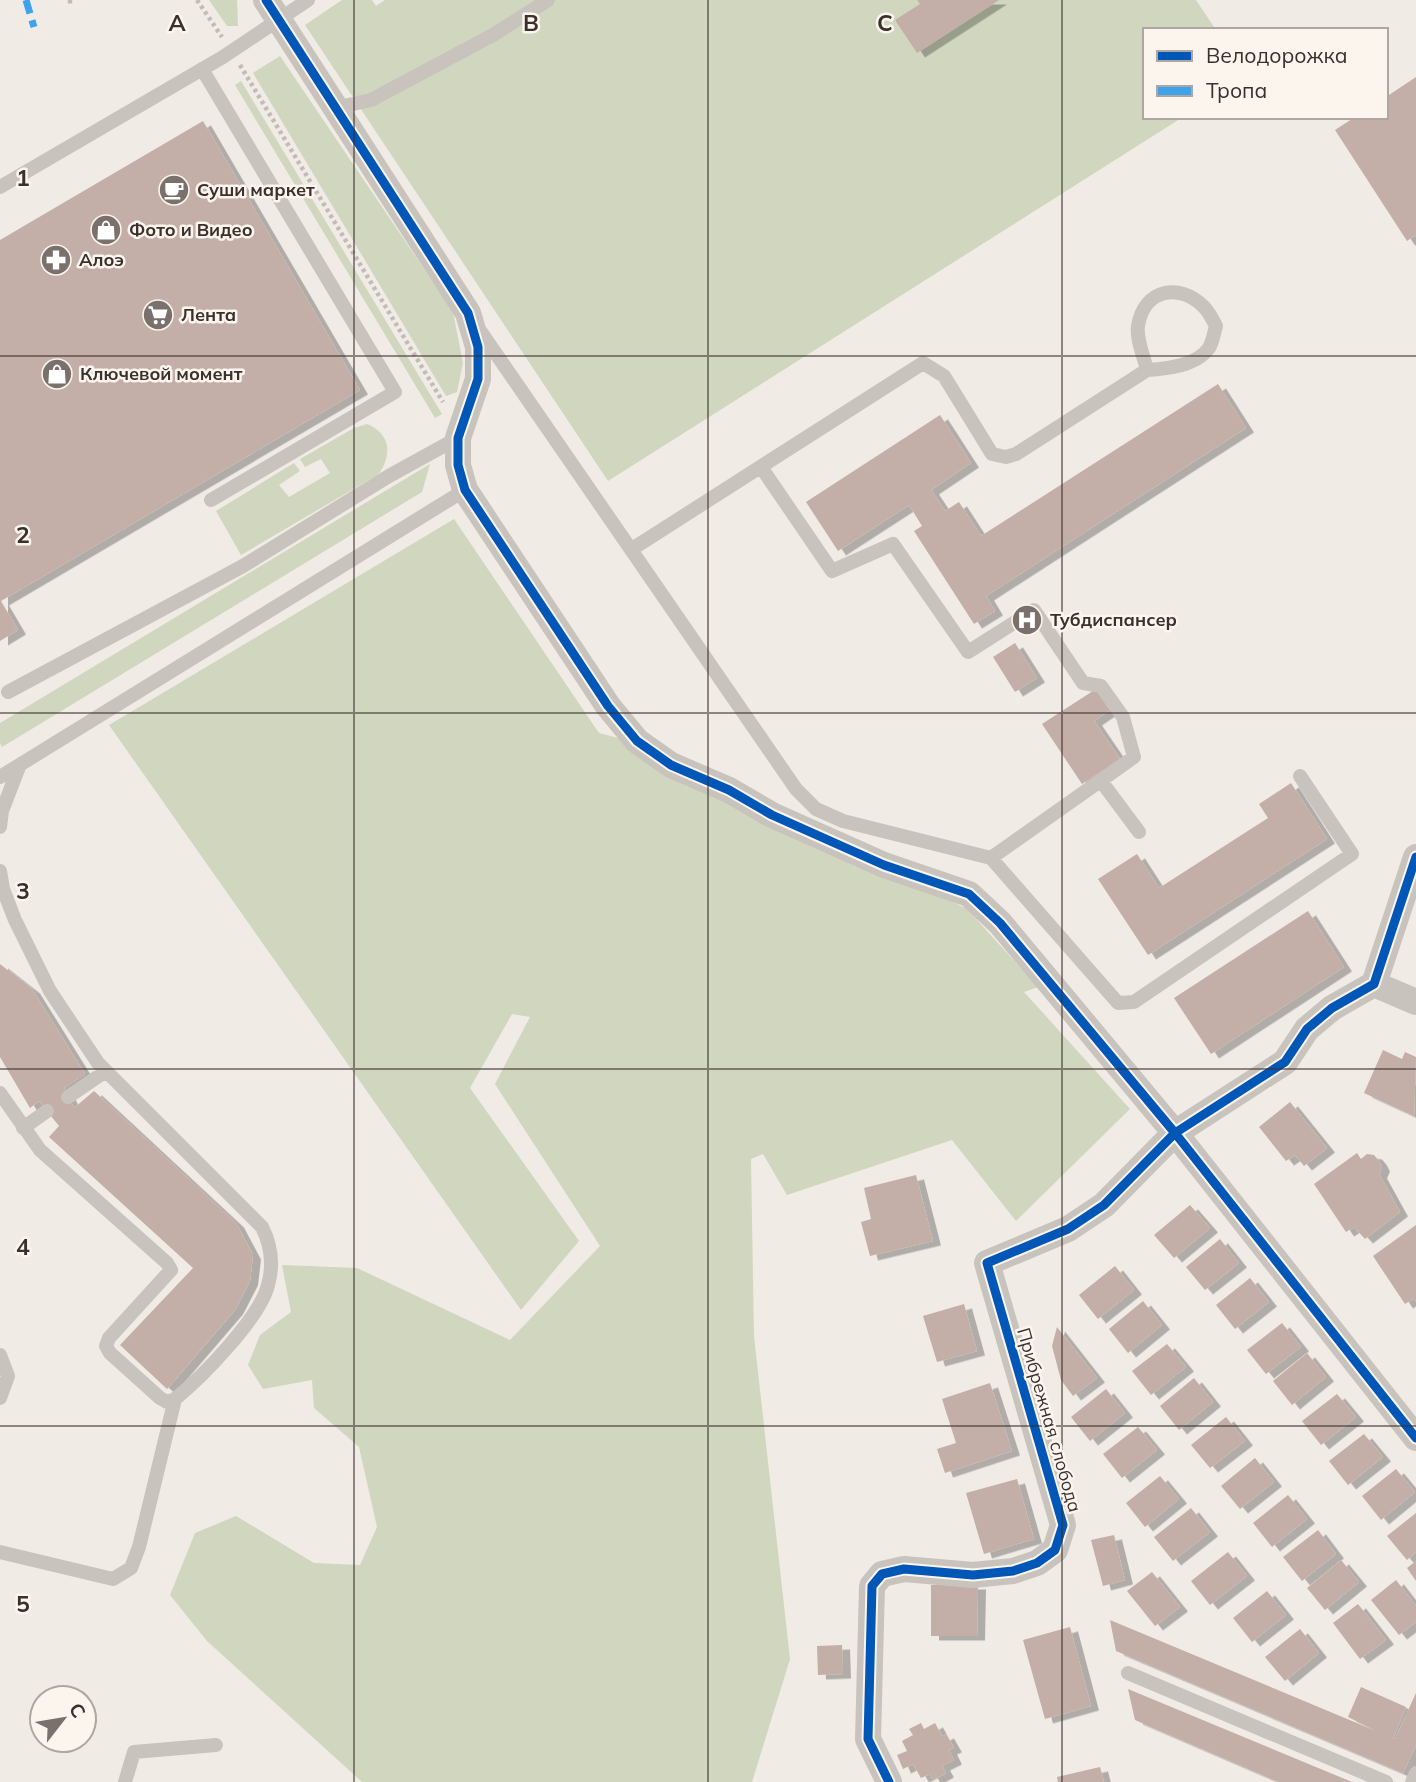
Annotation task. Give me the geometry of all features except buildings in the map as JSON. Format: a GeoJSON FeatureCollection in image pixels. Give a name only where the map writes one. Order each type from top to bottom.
{"type":"FeatureCollection","features":[{"type":"Feature","properties":{"kind":"street"},"geometry":{"type":"LineString","coordinates":[[272,10],[468,313],[478,347],[478,379],[459,434],[458,464],[465,490],[608,706],[637,741],[671,765],[729,790],[772,815],[884,865],[969,894],[1000,923],[1175,1133],[1416,1437]]}},
{"type":"Feature","properties":{"kind":"street"},"geometry":{"type":"LineString","coordinates":[[1175,1133],[1285,1062],[1307,1029],[1332,1008],[1374,984],[1416,857]]}},
{"type":"Feature","properties":{"kind":"street"},"geometry":{"type":"LineString","coordinates":[[1374,984],[1416,1002]]}},
{"type":"Feature","properties":{"kind":"street","name":"Прибрежная слобода"},"geometry":{"type":"LineString","coordinates":[[889,1782],[868,1739],[872,1586],[882,1574],[904,1569],[973,1575],[1013,1571],[1037,1563],[1055,1550],[1063,1525],[987,1263],[1069,1229],[1104,1205],[1175,1133]]}},
{"type":"Feature","properties":{"kind":"lane"},"geometry":{"type":"LineString","coordinates":[[0,187],[231,51],[272,10],[308,0]]}},
{"type":"Feature","properties":{"kind":"lane"},"geometry":{"type":"LineString","coordinates":[[335,108],[371,100],[493,35],[548,0]]}},
{"type":"Feature","properties":{"kind":"lane"},"geometry":{"type":"LineString","coordinates":[[202,69],[396,392],[211,500]]}},
{"type":"Feature","properties":{"kind":"lane"},"geometry":{"type":"LineString","coordinates":[[632,549],[923,363],[944,376],[992,454],[1006,457],[1016,454],[1147,370],[1169,369],[1195,359],[1209,348],[1216,326],[1204,307],[1182,293],[1163,292],[1147,302],[1138,327],[1147,370]]}},
{"type":"Feature","properties":{"kind":"lane"},"geometry":{"type":"LineString","coordinates":[[468,313],[796,789],[816,808],[843,821],[991,858],[1118,1003],[1134,1002],[1352,854],[1300,776]]}},
{"type":"Feature","properties":{"kind":"lane"},"geometry":{"type":"LineString","coordinates":[[8,692],[243,566],[459,434]]}},
{"type":"Feature","properties":{"kind":"lane"},"geometry":{"type":"LineString","coordinates":[[761,467],[832,571],[893,544],[968,652],[1034,610],[1083,683],[1101,686],[1123,717],[1134,757],[991,858]]}},
{"type":"Feature","properties":{"kind":"lane"},"geometry":{"type":"LineString","coordinates":[[0,777],[465,490]]}},
{"type":"Feature","properties":{"kind":"lane"},"geometry":{"type":"LineString","coordinates":[[0,827],[2,811],[19,767]]}},
{"type":"Feature","properties":{"kind":"lane"},"geometry":{"type":"LineString","coordinates":[[1101,781],[1139,832]]}},
{"type":"Feature","properties":{"kind":"lane"},"geometry":{"type":"LineString","coordinates":[[0,871],[3,889],[15,920],[50,991],[98,1063],[262,1227],[270,1242],[268,1287],[253,1313],[229,1345],[175,1399],[167,1402],[160,1398],[110,1353],[106,1346],[108,1338],[171,1270],[40,1150],[0,1093]]}},
{"type":"Feature","properties":{"kind":"lane"},"geometry":{"type":"LineString","coordinates":[[68,1097],[106,1071]]}},
{"type":"Feature","properties":{"kind":"lane"},"geometry":{"type":"LineString","coordinates":[[23,1128],[47,1111]]}},
{"type":"Feature","properties":{"kind":"lane"},"geometry":{"type":"LineString","coordinates":[[0,1355],[8,1376],[0,1398]]}},
{"type":"Feature","properties":{"kind":"lane"},"geometry":{"type":"LineString","coordinates":[[0,1552],[113,1579],[131,1568],[139,1547],[175,1399]]}},
{"type":"Feature","properties":{"kind":"lane"},"geometry":{"type":"LineString","coordinates":[[1128,1673],[1386,1782]]}},
{"type":"Feature","properties":{"kind":"lane"},"geometry":{"type":"LineString","coordinates":[[125,1782],[134,1752],[216,1745]]}},
{"type":"Feature","properties":{"kind":"lane"},"geometry":{"type":"LineString","coordinates":[[1412,1782],[1416,1773]]}},
{"type":"Feature","properties":{"kind":"path"},"geometry":{"type":"LineString","coordinates":[[197,0],[231,51],[459,434]]}},
{"type":"Feature","properties":{"kind":"green space"},"geometry":{"type":"Polygon","coordinates":[[[209,0],[237,0],[238,26],[227,26],[209,0]]]}},
{"type":"Feature","properties":{"kind":"green space"},"geometry":{"type":"Polygon","coordinates":[[[342,0],[372,0],[376,6],[385,0],[1196,0],[1215,28],[1143,28],[1143,119],[1180,119],[608,481],[305,25],[342,0]]]}},
{"type":"Feature","properties":{"kind":"green space"},"geometry":{"type":"Polygon","coordinates":[[[280,56],[453,312],[463,363],[457,392],[446,396],[253,73],[280,56]]]}},
{"type":"Feature","properties":{"kind":"green space"},"geometry":{"type":"Polygon","coordinates":[[[241,81],[442,414],[435,418],[235,85],[241,81]]]}},
{"type":"Feature","properties":{"kind":"green space"},"geometry":{"type":"Polygon","coordinates":[[[367,424],[381,433],[387,445],[386,459],[379,474],[241,555],[216,511],[294,463],[300,471],[279,485],[289,497],[330,473],[321,459],[305,467],[300,459],[354,428],[367,424]]]}},
{"type":"Feature","properties":{"kind":"green space"},"geometry":{"type":"Polygon","coordinates":[[[430,464],[422,492],[2,747],[0,723],[430,464]]]}},
{"type":"Feature","properties":{"kind":"green space"},"geometry":{"type":"Polygon","coordinates":[[[454,519],[599,733],[618,738],[967,909],[1038,987],[1024,992],[1130,1109],[1016,1221],[952,1140],[787,1195],[763,1154],[751,1159],[754,1336],[790,1659],[752,1782],[362,1782],[207,1641],[170,1595],[195,1533],[236,1516],[314,1563],[360,1565],[377,1527],[359,1447],[314,1408],[312,1380],[263,1389],[248,1365],[260,1335],[291,1312],[282,1265],[357,1268],[510,1340],[600,1246],[495,1084],[530,1017],[512,1014],[470,1088],[579,1241],[521,1310],[109,725],[454,519]]]}},
{"type":"Feature","properties":{"kind":"marked path"},"geometry":{"type":"LineString","coordinates":[[26,0],[34,27]]}},
{"type":"Feature","properties":{"kind":"cycle path"},"geometry":{"type":"LineString","coordinates":[[266,0],[468,313],[478,347],[478,379],[458,438],[458,465],[465,490],[608,706],[637,741],[671,765],[729,790],[772,815],[884,865],[969,894],[1000,923],[1175,1133],[1416,1438]]}},
{"type":"Feature","properties":{"kind":"cycle path"},"geometry":{"type":"LineString","coordinates":[[889,1782],[868,1739],[872,1586],[882,1574],[904,1569],[973,1575],[1013,1571],[1037,1563],[1055,1550],[1063,1525],[987,1263],[1068,1229],[1104,1205],[1175,1133],[1285,1062],[1307,1029],[1332,1008],[1374,984],[1416,857]]}},
{"type":"Feature","properties":{"kind":"place","name":"Суши маркет"},"geometry":{"type":"Point","coordinates":[174,190]}},
{"type":"Feature","properties":{"kind":"place","name":"Фото и Видео"},"geometry":{"type":"Point","coordinates":[106,230]}},
{"type":"Feature","properties":{"kind":"place","name":"Алоэ"},"geometry":{"type":"Point","coordinates":[56,260]}},
{"type":"Feature","properties":{"kind":"place","name":"Лента"},"geometry":{"type":"Point","coordinates":[158,315]}},
{"type":"Feature","properties":{"kind":"place","name":"Ключевой момент"},"geometry":{"type":"Point","coordinates":[57,374]}},
{"type":"Feature","properties":{"kind":"place","name":"Тубдиспансер"},"geometry":{"type":"Point","coordinates":[1027,620]}}]}
